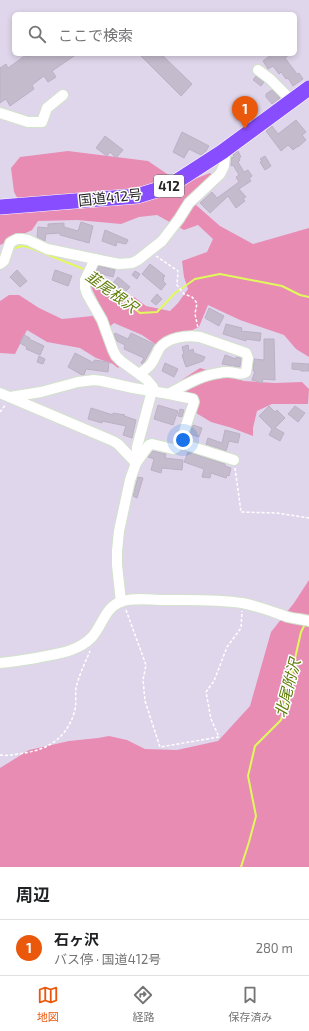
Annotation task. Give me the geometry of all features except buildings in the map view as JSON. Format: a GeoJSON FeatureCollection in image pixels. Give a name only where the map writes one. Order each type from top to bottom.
{"type":"FeatureCollection","features":[{"type":"Feature","properties":{"kind":"highway","name":"国道412号"},"geometry":{"type":"LineString","coordinates":[[0,207],[137,196],[160,190],[172,185],[222,152],[309,88]]}},
{"type":"Feature","properties":{"kind":"street"},"geometry":{"type":"LineString","coordinates":[[258,70],[270,79],[292,101]]}},
{"type":"Feature","properties":{"kind":"street"},"geometry":{"type":"LineString","coordinates":[[0,113],[28,122],[42,122],[47,108],[63,95]]}},
{"type":"Feature","properties":{"kind":"street"},"geometry":{"type":"LineString","coordinates":[[3,260],[10,243],[16,239],[22,239],[93,262],[119,264],[132,263],[162,241],[189,203],[220,174],[224,166],[225,157],[222,152]]}},
{"type":"Feature","properties":{"kind":"street"},"geometry":{"type":"LineString","coordinates":[[93,262],[86,276],[85,284],[87,294],[102,320],[113,350],[121,361],[139,374],[153,387],[137,447],[136,462],[130,480],[116,551],[116,565],[121,602]]}},
{"type":"Feature","properties":{"kind":"street"},"geometry":{"type":"LineString","coordinates":[[139,374],[151,365],[159,350],[165,344],[180,338],[193,336],[200,337],[244,351],[246,353],[248,358],[246,372],[243,374],[230,372],[215,373],[199,378],[169,394]]}},
{"type":"Feature","properties":{"kind":"street"},"geometry":{"type":"LineString","coordinates":[[10,397],[40,392],[78,382],[102,381],[192,399],[194,402],[180,443],[176,448],[173,449],[152,444],[149,445],[136,462]]}},
{"type":"Feature","properties":{"kind":"street"},"geometry":{"type":"LineString","coordinates":[[0,393],[118,444],[136,462]]}},
{"type":"Feature","properties":{"kind":"street"},"geometry":{"type":"LineString","coordinates":[[180,443],[234,460]]}},
{"type":"Feature","properties":{"kind":"street"},"geometry":{"type":"LineString","coordinates":[[0,663],[57,654],[79,646],[94,635],[111,609],[121,602],[128,600],[229,601],[242,603],[289,617],[309,621]]}},
{"type":"Feature","properties":{"kind":"path"},"geometry":{"type":"LineString","coordinates":[[149,251],[178,271],[177,285],[184,294],[192,297],[197,303],[195,314],[200,337]]}},
{"type":"Feature","properties":{"kind":"path"},"geometry":{"type":"LineString","coordinates":[[234,460],[241,512],[276,513],[309,518]]}},
{"type":"Feature","properties":{"kind":"path"},"geometry":{"type":"LineString","coordinates":[[121,602],[124,606],[146,665],[143,680],[145,701],[160,748],[219,737],[211,719],[206,692],[214,681],[227,647],[241,628],[242,603]]}},
{"type":"Feature","properties":{"kind":"path"},"geometry":{"type":"LineString","coordinates":[[0,755],[6,756],[29,753],[53,743],[62,736],[69,727],[75,712],[76,689],[93,642],[94,635]]}},
{"type":"Feature","properties":{"kind":"shaded area"},"geometry":{"type":"Polygon","coordinates":[[[68,151],[148,161],[182,184],[210,173],[219,179],[196,205],[220,226],[253,244],[309,228],[309,357],[296,349],[284,335],[240,320],[208,305],[199,327],[158,346],[142,335],[114,323],[103,332],[120,366],[118,368],[113,364],[96,358],[80,348],[47,342],[27,330],[15,354],[0,353],[0,301],[9,295],[19,295],[39,308],[62,319],[93,316],[99,304],[89,282],[95,280],[114,299],[134,297],[146,306],[170,311],[188,289],[184,277],[182,261],[207,252],[213,239],[198,225],[184,230],[157,215],[139,217],[121,224],[77,220],[38,221],[32,230],[0,245],[0,213],[25,212],[14,192],[11,168],[20,157],[68,151]]]}},
{"type":"Feature","properties":{"kind":"shaded area"},"geometry":{"type":"Polygon","coordinates":[[[200,368],[244,381],[275,383],[302,382],[309,389],[308,404],[272,404],[257,411],[253,428],[253,436],[211,422],[196,413],[175,386],[200,368]]]}},
{"type":"Feature","properties":{"kind":"shaded area"},"geometry":{"type":"Polygon","coordinates":[[[309,580],[309,867],[0,867],[0,768],[29,750],[69,741],[109,736],[127,740],[145,749],[177,750],[218,741],[250,706],[271,632],[294,603],[309,580]]]}},
{"type":"Feature","properties":{"kind":"waterway","name":"韮尾根沢"},"geometry":{"type":"LineString","coordinates":[[11,249],[22,246],[28,247],[86,270]]}},
{"type":"Feature","properties":{"kind":"waterway","name":"韮尾根沢"},"geometry":{"type":"LineString","coordinates":[[91,273],[118,292],[125,301],[140,313],[157,312],[175,293],[195,279],[220,274],[282,286],[300,295],[309,297]]}},
{"type":"Feature","properties":{"kind":"waterway","name":"北尾附沢"},"geometry":{"type":"LineString","coordinates":[[241,867],[256,816],[248,776],[255,746],[281,720],[301,632],[305,624]]}},
{"type":"Feature","properties":{"kind":"place","name":"石ヶ沢"},"geometry":{"type":"Point","coordinates":[245,129]}}]}
